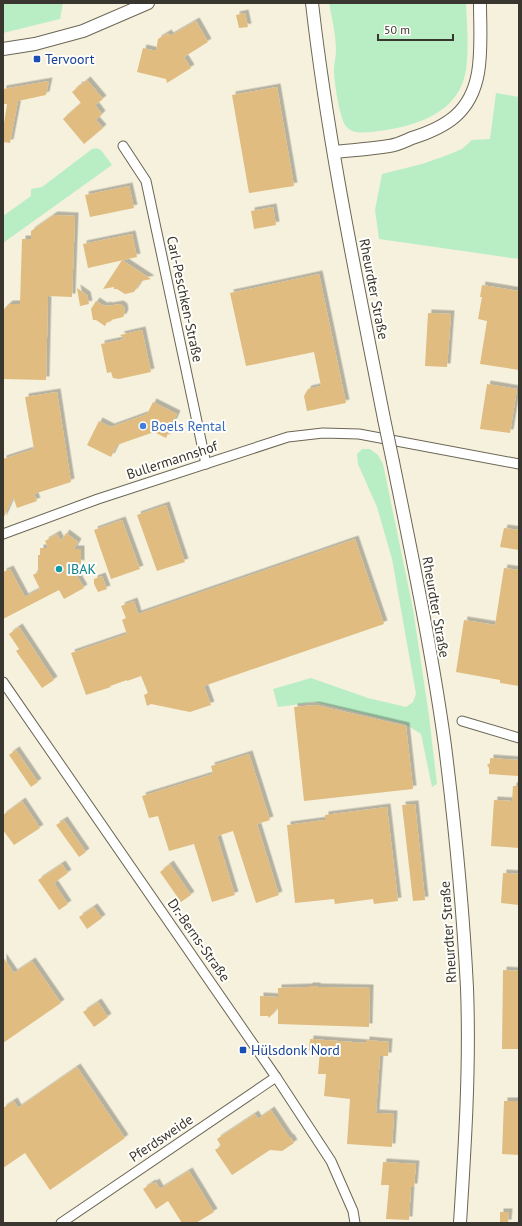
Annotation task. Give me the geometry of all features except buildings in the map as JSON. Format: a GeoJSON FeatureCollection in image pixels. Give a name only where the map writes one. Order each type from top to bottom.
{"type":"FeatureCollection","features":[{"type":"Feature","properties":{"kind":"main road"},"geometry":{"type":"LineString","coordinates":[[3,49],[35,44],[83,31],[148,3]]}},
{"type":"Feature","properties":{"kind":"main road","name":"Rheurdter Straße"},"geometry":{"type":"LineString","coordinates":[[312,3],[318,57],[334,152],[384,420],[424,618],[445,746],[458,865],[467,989],[467,1115],[460,1223]]}},
{"type":"Feature","properties":{"kind":"main road"},"geometry":{"type":"LineString","coordinates":[[334,152],[390,146],[432,132],[446,124],[457,114],[467,103],[473,91],[478,74],[480,56],[480,3]]}},
{"type":"Feature","properties":{"kind":"street","name":"Carl-Peschken-Straße"},"geometry":{"type":"LineString","coordinates":[[123,146],[146,181],[206,464]]}},
{"type":"Feature","properties":{"kind":"street","name":"Bullermannshof"},"geometry":{"type":"LineString","coordinates":[[3,534],[98,500],[288,437],[323,433],[359,434],[519,464]]}},
{"type":"Feature","properties":{"kind":"street","name":"Dr.-Berns-Straße"},"geometry":{"type":"LineString","coordinates":[[3,682],[276,1076],[332,1161],[353,1211],[355,1223]]}},
{"type":"Feature","properties":{"kind":"street"},"geometry":{"type":"LineString","coordinates":[[462,721],[519,738]]}},
{"type":"Feature","properties":{"kind":"street","name":"Pferdsweide"},"geometry":{"type":"LineString","coordinates":[[61,1223],[276,1076]]}},
{"type":"Feature","properties":{"kind":"green space"},"geometry":{"type":"Polygon","coordinates":[[[3,3],[63,3],[60,19],[3,33],[3,3]]]}},
{"type":"Feature","properties":{"kind":"green space"},"geometry":{"type":"Polygon","coordinates":[[[329,3],[466,3],[468,45],[467,62],[462,85],[455,97],[434,115],[421,121],[393,129],[366,132],[352,131],[345,125],[343,120],[336,90],[334,69],[336,45],[329,3]]]}},
{"type":"Feature","properties":{"kind":"green space"},"geometry":{"type":"Polygon","coordinates":[[[496,93],[519,97],[519,259],[379,239],[375,210],[382,174],[422,164],[445,156],[462,149],[472,140],[490,139],[496,93]]]}},
{"type":"Feature","properties":{"kind":"green space"},"geometry":{"type":"Polygon","coordinates":[[[96,148],[101,150],[112,165],[3,243],[3,216],[31,196],[31,189],[42,187],[92,149],[96,148]]]}},
{"type":"Feature","properties":{"kind":"green space"},"geometry":{"type":"Polygon","coordinates":[[[362,449],[370,449],[378,455],[383,464],[413,609],[429,716],[437,784],[432,787],[421,734],[405,724],[315,702],[278,707],[273,689],[311,678],[368,698],[406,707],[413,702],[416,694],[392,559],[377,507],[358,464],[357,454],[362,449]]]}},
{"type":"Feature","properties":{"kind":"place","name":"Tervoort"},"geometry":{"type":"Point","coordinates":[37,59]}},
{"type":"Feature","properties":{"kind":"place","name":"Boels Rental"},"geometry":{"type":"Point","coordinates":[143,426]}},
{"type":"Feature","properties":{"kind":"place","name":"IBAK"},"geometry":{"type":"Point","coordinates":[59,569]}},
{"type":"Feature","properties":{"kind":"place","name":"Hülsdonk Nord"},"geometry":{"type":"Point","coordinates":[243,1050]}}]}
